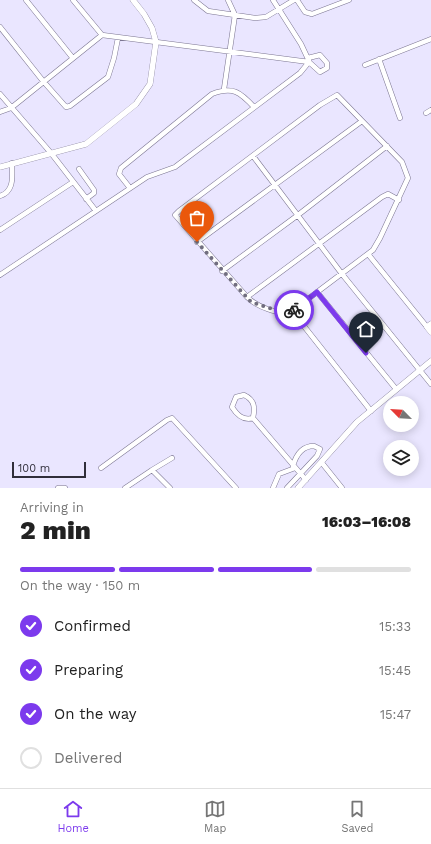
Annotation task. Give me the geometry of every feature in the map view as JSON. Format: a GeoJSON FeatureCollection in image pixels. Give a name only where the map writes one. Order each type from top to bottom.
{"type":"FeatureCollection","features":[{"type":"Feature","properties":{"kind":"street"},"geometry":{"type":"LineString","coordinates":[[26,0],[72,57]]}},
{"type":"Feature","properties":{"kind":"street"},"geometry":{"type":"LineString","coordinates":[[73,0],[102,35],[230,52],[309,60]]}},
{"type":"Feature","properties":{"kind":"street"},"geometry":{"type":"LineString","coordinates":[[0,167],[86,144],[136,104],[150,84],[156,42],[148,21],[133,0]]}},
{"type":"Feature","properties":{"kind":"street"},"geometry":{"type":"LineString","coordinates":[[194,0],[208,11],[259,18],[266,17],[295,0],[308,14],[316,13],[349,0]]}},
{"type":"Feature","properties":{"kind":"street"},"geometry":{"type":"LineString","coordinates":[[224,89],[235,15],[228,0]]}},
{"type":"Feature","properties":{"kind":"street"},"geometry":{"type":"LineString","coordinates":[[273,0],[309,60]]}},
{"type":"Feature","properties":{"kind":"street"},"geometry":{"type":"LineString","coordinates":[[0,27],[43,81],[66,106],[70,106],[108,77],[118,38]]}},
{"type":"Feature","properties":{"kind":"street"},"geometry":{"type":"LineString","coordinates":[[0,112],[11,108],[72,57],[102,35]]}},
{"type":"Feature","properties":{"kind":"street"},"geometry":{"type":"LineString","coordinates":[[365,65],[431,39]]}},
{"type":"Feature","properties":{"kind":"street"},"geometry":{"type":"LineString","coordinates":[[379,59],[400,118]]}},
{"type":"Feature","properties":{"kind":"street"},"geometry":{"type":"LineString","coordinates":[[0,274],[147,176],[175,167],[254,106],[300,73],[309,60]]}},
{"type":"Feature","properties":{"kind":"street"},"geometry":{"type":"LineString","coordinates":[[130,188],[119,174],[121,168],[212,94],[224,89],[242,95],[254,106]]}},
{"type":"Feature","properties":{"kind":"street"},"geometry":{"type":"LineString","coordinates":[[0,94],[50,153],[96,211]]}},
{"type":"Feature","properties":{"kind":"street"},"geometry":{"type":"LineString","coordinates":[[334,96],[339,96],[362,121],[402,162],[408,178],[399,200],[376,244],[368,254],[292,311],[285,312],[269,309],[256,304],[247,297],[222,271],[176,218],[176,213],[334,96]]}},
{"type":"Feature","properties":{"kind":"street"},"geometry":{"type":"LineString","coordinates":[[426,112],[431,110]]}},
{"type":"Feature","properties":{"kind":"street"},"geometry":{"type":"LineString","coordinates":[[197,242],[362,121]]}},
{"type":"Feature","properties":{"kind":"street"},"geometry":{"type":"LineString","coordinates":[[222,271],[298,216],[387,146]]}},
{"type":"Feature","properties":{"kind":"street"},"geometry":{"type":"LineString","coordinates":[[253,156],[276,184],[342,274],[431,384]]}},
{"type":"Feature","properties":{"kind":"street"},"geometry":{"type":"LineString","coordinates":[[0,196],[6,194],[12,184],[12,163]]}},
{"type":"Feature","properties":{"kind":"street"},"geometry":{"type":"LineString","coordinates":[[79,169],[94,190],[94,193],[86,199]]}},
{"type":"Feature","properties":{"kind":"street"},"geometry":{"type":"LineString","coordinates":[[0,230],[73,182]]}},
{"type":"Feature","properties":{"kind":"street"},"geometry":{"type":"LineString","coordinates":[[247,297],[382,197],[388,194],[399,200]]}},
{"type":"Feature","properties":{"kind":"street"},"geometry":{"type":"LineString","coordinates":[[368,254],[429,326],[431,332]]}},
{"type":"Feature","properties":{"kind":"street"},"geometry":{"type":"LineString","coordinates":[[317,292],[396,390]]}},
{"type":"Feature","properties":{"kind":"street"},"geometry":{"type":"LineString","coordinates":[[292,311],[371,410]]}},
{"type":"Feature","properties":{"kind":"street"},"geometry":{"type":"LineString","coordinates":[[298,488],[322,463],[352,427],[431,361]]}},
{"type":"Feature","properties":{"kind":"street"},"geometry":{"type":"LineString","coordinates":[[244,395],[251,401],[255,407],[252,418],[245,419],[232,407],[236,397],[244,395]]}},
{"type":"Feature","properties":{"kind":"street"},"geometry":{"type":"LineString","coordinates":[[102,468],[167,420],[172,418],[236,488]]}},
{"type":"Feature","properties":{"kind":"street"},"geometry":{"type":"LineString","coordinates":[[252,418],[306,480]]}},
{"type":"Feature","properties":{"kind":"street"},"geometry":{"type":"LineString","coordinates":[[273,488],[279,474],[294,467],[297,456],[303,448],[314,446],[320,449],[316,456],[287,488]]}},
{"type":"Feature","properties":{"kind":"street"},"geometry":{"type":"LineString","coordinates":[[125,488],[172,458]]}},
{"type":"Feature","properties":{"kind":"street"},"geometry":{"type":"LineString","coordinates":[[322,463],[342,488]]}},
{"type":"Feature","properties":{"kind":"street"},"geometry":{"type":"LineString","coordinates":[[152,470],[170,488]]}},
{"type":"Feature","properties":{"kind":"street"},"geometry":{"type":"LineString","coordinates":[[58,488],[65,488]]}},
{"type":"Feature","properties":{"kind":"way so far"},"geometry":{"type":"LineString","coordinates":[[197,242],[251,302],[262,307],[275,310],[289,312],[294,310]]}},
{"type":"Feature","properties":{"kind":"route"},"geometry":{"type":"LineString","coordinates":[[294,310],[317,292],[366,353]]}}]}
